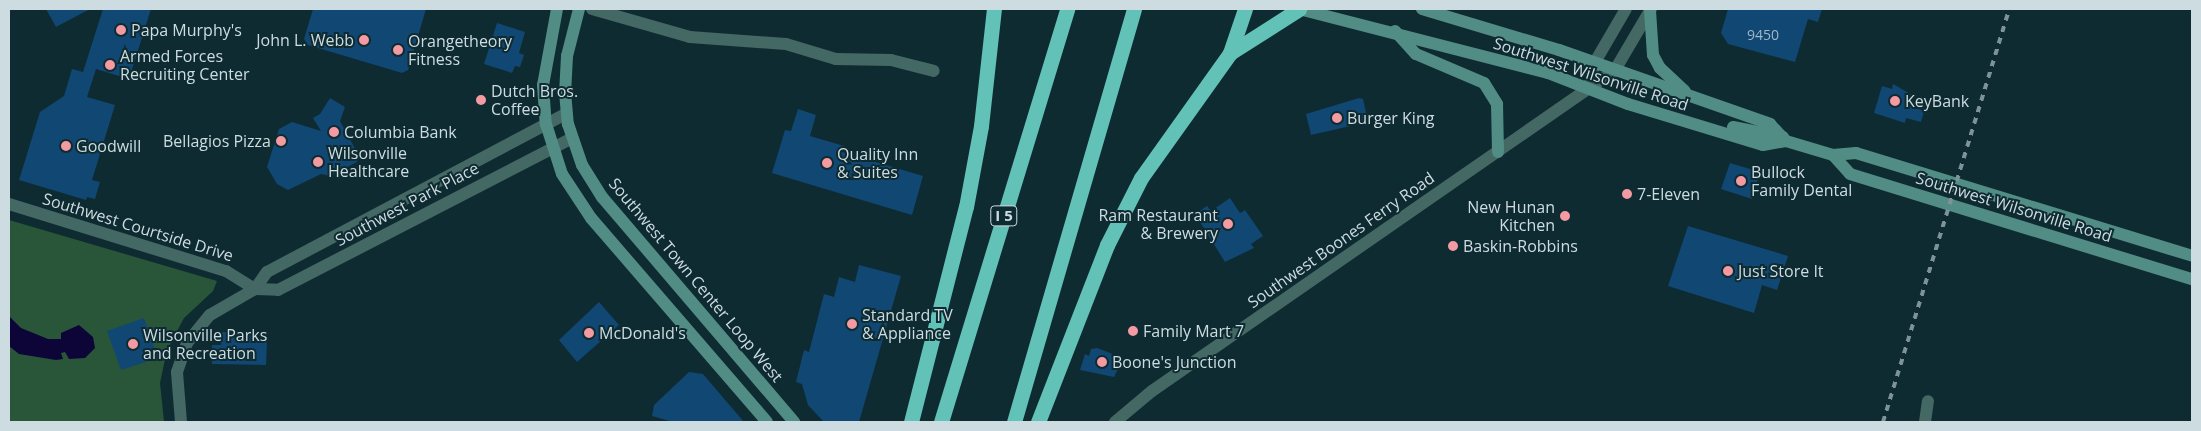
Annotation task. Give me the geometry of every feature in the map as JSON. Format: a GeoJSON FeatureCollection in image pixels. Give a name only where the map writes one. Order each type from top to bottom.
{"type":"FeatureCollection","features":[{"type":"Feature","properties":{"kind":"highway","name":"I 5"},"geometry":{"type":"LineString","coordinates":[[912,422],[966,207],[981,126],[994,9]]}},
{"type":"Feature","properties":{"kind":"highway","name":"I 5"},"geometry":{"type":"LineString","coordinates":[[941,422],[1067,9]]}},
{"type":"Feature","properties":{"kind":"highway"},"geometry":{"type":"LineString","coordinates":[[1014,422],[1134,9]]}},
{"type":"Feature","properties":{"kind":"highway"},"geometry":{"type":"LineString","coordinates":[[1038,422],[1106,244],[1141,178],[1230,53],[1246,9]]}},
{"type":"Feature","properties":{"kind":"highway"},"geometry":{"type":"LineString","coordinates":[[1230,53],[1299,9]]}},
{"type":"Feature","properties":{"kind":"main road"},"geometry":{"type":"LineString","coordinates":[[556,9],[543,75],[546,124],[562,174],[591,218],[767,422]]}},
{"type":"Feature","properties":{"kind":"main road","name":"Southwest Town Center Loop West"},"geometry":{"type":"LineString","coordinates":[[579,9],[566,67],[566,114],[582,165],[602,197],[794,422]]}},
{"type":"Feature","properties":{"kind":"main road","name":"Southwest Wilsonville Road"},"geometry":{"type":"LineString","coordinates":[[1299,9],[1395,31],[1548,73],[1588,89],[1763,145],[1784,139]]}},
{"type":"Feature","properties":{"kind":"main road","name":"Southwest Wilsonville Road"},"geometry":{"type":"LineString","coordinates":[[1422,9],[1595,62],[1770,124],[1784,139],[1833,155],[1856,154],[2192,256]]}},
{"type":"Feature","properties":{"kind":"main road"},"geometry":{"type":"LineString","coordinates":[[1650,10],[1653,55],[1660,68],[1693,97]]}},
{"type":"Feature","properties":{"kind":"main road"},"geometry":{"type":"LineString","coordinates":[[1395,31],[1416,54],[1484,83],[1497,104],[1498,152]]}},
{"type":"Feature","properties":{"kind":"main road","name":"Southwest Wilsonville Road"},"geometry":{"type":"LineString","coordinates":[[1833,155],[1850,174],[2192,279]]}},
{"type":"Feature","properties":{"kind":"street"},"geometry":{"type":"LineString","coordinates":[[592,9],[690,37],[778,43],[836,59],[891,60],[934,71]]}},
{"type":"Feature","properties":{"kind":"street"},"geometry":{"type":"LineString","coordinates":[[1588,89],[1595,62],[1626,9]]}},
{"type":"Feature","properties":{"kind":"street","name":"Southwest Boones Ferry Road"},"geometry":{"type":"LineString","coordinates":[[1115,422],[1152,391],[1615,70],[1650,10]]}},
{"type":"Feature","properties":{"kind":"street","name":"Southwest Park Place"},"geometry":{"type":"LineString","coordinates":[[181,422],[177,379],[187,343],[210,315],[255,289],[267,272],[566,114]]}},
{"type":"Feature","properties":{"kind":"street","name":"Southwest Park Place"},"geometry":{"type":"LineString","coordinates":[[255,289],[278,290],[552,146],[572,138]]}},
{"type":"Feature","properties":{"kind":"street","name":"Southwest Courtside Drive"},"geometry":{"type":"LineString","coordinates":[[9,204],[226,271],[255,289]]}},
{"type":"Feature","properties":{"kind":"street"},"geometry":{"type":"LineString","coordinates":[[1925,422],[1928,401]]}},
{"type":"Feature","properties":{"kind":"green space"},"geometry":{"type":"Polygon","coordinates":[[[9,220],[217,281],[213,291],[184,318],[167,350],[160,383],[164,422],[9,422],[9,220]]]}},
{"type":"Feature","properties":{"kind":"shaded area"},"geometry":{"type":"Polygon","coordinates":[[[9,316],[21,328],[48,339],[61,339],[61,333],[79,325],[93,337],[95,348],[85,358],[69,359],[65,352],[61,353],[63,359],[56,360],[19,354],[9,346],[9,316]]]}},
{"type":"Feature","properties":{"kind":"building"},"geometry":{"type":"Polygon","coordinates":[[[46,9],[90,9],[56,27],[46,9]]]}},
{"type":"Feature","properties":{"kind":"building","name":"Goodwill"},"geometry":{"type":"Polygon","coordinates":[[[103,9],[151,9],[129,79],[96,69],[87,97],[115,105],[92,180],[100,182],[95,199],[87,197],[86,200],[19,180],[40,112],[64,96],[72,69],[83,72],[103,9]]]}},
{"type":"Feature","properties":{"kind":"building"},"geometry":{"type":"Polygon","coordinates":[[[313,9],[426,9],[408,70],[402,73],[308,45],[304,39],[313,9]]]}},
{"type":"Feature","properties":{"kind":"building"},"geometry":{"type":"Polygon","coordinates":[[[1728,9],[1822,9],[1818,22],[1808,19],[1795,62],[1728,44],[1721,33],[1728,9]]]}},
{"type":"Feature","properties":{"kind":"building"},"geometry":{"type":"Polygon","coordinates":[[[497,23],[525,32],[519,53],[524,55],[520,67],[515,66],[512,73],[484,64],[497,23]]]}},
{"type":"Feature","properties":{"kind":"building","name":"KeyBank"},"geometry":{"type":"Polygon","coordinates":[[[1893,84],[1914,96],[1911,106],[1924,111],[1921,122],[1906,118],[1905,123],[1874,113],[1882,86],[1892,89],[1893,84]]]}},
{"type":"Feature","properties":{"kind":"building"},"geometry":{"type":"Polygon","coordinates":[[[330,98],[345,107],[340,121],[359,156],[357,162],[330,176],[321,174],[288,190],[277,184],[267,167],[279,129],[292,122],[321,131],[313,118],[320,114],[330,98]]]}},
{"type":"Feature","properties":{"kind":"building","name":"Burger King"},"geometry":{"type":"Polygon","coordinates":[[[1359,98],[1363,99],[1368,122],[1311,135],[1306,114],[1359,98]]]}},
{"type":"Feature","properties":{"kind":"building","name":"Quality Inn & Suites"},"geometry":{"type":"Polygon","coordinates":[[[798,109],[816,115],[810,136],[844,146],[842,152],[923,176],[912,215],[772,173],[785,130],[791,131],[798,109]]]}},
{"type":"Feature","properties":{"kind":"building","name":"Bullock Family Dental"},"geometry":{"type":"Polygon","coordinates":[[[1730,163],[1760,172],[1752,199],[1721,189],[1730,163]]]}},
{"type":"Feature","properties":{"kind":"building","name":"Ram Restaurant & Brewery"},"geometry":{"type":"Polygon","coordinates":[[[1230,198],[1240,213],[1245,210],[1263,236],[1251,244],[1254,248],[1225,262],[1195,214],[1207,206],[1211,211],[1230,198]]]}},
{"type":"Feature","properties":{"kind":"building","name":"Just Store It"},"geometry":{"type":"Polygon","coordinates":[[[1688,226],[1788,256],[1777,290],[1762,285],[1754,313],[1668,286],[1688,226]]]}},
{"type":"Feature","properties":{"kind":"building","name":"Standard TV & Appliance"},"geometry":{"type":"Polygon","coordinates":[[[859,265],[901,276],[859,422],[824,422],[808,405],[802,384],[796,382],[804,350],[809,352],[824,294],[834,297],[839,277],[855,282],[859,265]]]}},
{"type":"Feature","properties":{"kind":"building","name":"McDonald's"},"geometry":{"type":"Polygon","coordinates":[[[599,302],[619,325],[577,362],[559,340],[599,302]]]}},
{"type":"Feature","properties":{"kind":"building","name":"Wilsonville Parks and Recreation"},"geometry":{"type":"Polygon","coordinates":[[[144,318],[158,358],[121,370],[107,331],[144,318]]]}},
{"type":"Feature","properties":{"kind":"building"},"geometry":{"type":"Polygon","coordinates":[[[222,332],[254,333],[254,340],[267,341],[266,365],[212,364],[212,345],[221,345],[222,332]]]}},
{"type":"Feature","properties":{"kind":"building","name":"Boone's Junction"},"geometry":{"type":"Polygon","coordinates":[[[1097,348],[1123,358],[1114,377],[1080,370],[1085,354],[1089,356],[1091,349],[1097,348]]]}},
{"type":"Feature","properties":{"kind":"building"},"geometry":{"type":"Polygon","coordinates":[[[689,372],[703,374],[744,422],[673,422],[652,416],[654,405],[689,372]]]}},
{"type":"Feature","properties":{"kind":"railway"},"geometry":{"type":"LineString","coordinates":[[1883,422],[2009,9]]}},
{"type":"Feature","properties":{"kind":"place","name":"Papa Murphy's"},"geometry":{"type":"Point","coordinates":[121,30]}},
{"type":"Feature","properties":{"kind":"place","name":"John L. Webb"},"geometry":{"type":"Point","coordinates":[364,40]}},
{"type":"Feature","properties":{"kind":"place","name":"Orangetheory Fitness"},"geometry":{"type":"Point","coordinates":[398,50]}},
{"type":"Feature","properties":{"kind":"place","name":"Armed Forces Recruiting Center"},"geometry":{"type":"Point","coordinates":[110,65]}},
{"type":"Feature","properties":{"kind":"place","name":"Dutch Bros. Coffee"},"geometry":{"type":"Point","coordinates":[481,100]}},
{"type":"Feature","properties":{"kind":"place","name":"KeyBank"},"geometry":{"type":"Point","coordinates":[1895,101]}},
{"type":"Feature","properties":{"kind":"place","name":"Burger King"},"geometry":{"type":"Point","coordinates":[1337,118]}},
{"type":"Feature","properties":{"kind":"place","name":"Columbia Bank"},"geometry":{"type":"Point","coordinates":[334,132]}},
{"type":"Feature","properties":{"kind":"place","name":"Bellagios Pizza"},"geometry":{"type":"Point","coordinates":[281,141]}},
{"type":"Feature","properties":{"kind":"place","name":"Goodwill"},"geometry":{"type":"Point","coordinates":[66,146]}},
{"type":"Feature","properties":{"kind":"place","name":"Wilsonville Healthcare"},"geometry":{"type":"Point","coordinates":[318,162]}},
{"type":"Feature","properties":{"kind":"place","name":"Quality Inn & Suites"},"geometry":{"type":"Point","coordinates":[827,163]}},
{"type":"Feature","properties":{"kind":"place","name":"Bullock Family Dental"},"geometry":{"type":"Point","coordinates":[1741,181]}},
{"type":"Feature","properties":{"kind":"place","name":"7-Eleven"},"geometry":{"type":"Point","coordinates":[1627,194]}},
{"type":"Feature","properties":{"kind":"place","name":"New Hunan Kitchen"},"geometry":{"type":"Point","coordinates":[1565,216]}},
{"type":"Feature","properties":{"kind":"place","name":"Ram Restaurant & Brewery"},"geometry":{"type":"Point","coordinates":[1228,224]}},
{"type":"Feature","properties":{"kind":"place","name":"Baskin-Robbins"},"geometry":{"type":"Point","coordinates":[1453,246]}},
{"type":"Feature","properties":{"kind":"place","name":"Just Store It"},"geometry":{"type":"Point","coordinates":[1728,271]}},
{"type":"Feature","properties":{"kind":"place","name":"Standard TV & Appliance"},"geometry":{"type":"Point","coordinates":[852,324]}},
{"type":"Feature","properties":{"kind":"place","name":"Family Mart 7"},"geometry":{"type":"Point","coordinates":[1133,331]}},
{"type":"Feature","properties":{"kind":"place","name":"McDonald's"},"geometry":{"type":"Point","coordinates":[589,333]}},
{"type":"Feature","properties":{"kind":"place","name":"Wilsonville Parks and Recreation"},"geometry":{"type":"Point","coordinates":[133,344]}},
{"type":"Feature","properties":{"kind":"place","name":"Boone's Junction"},"geometry":{"type":"Point","coordinates":[1102,362]}}]}
